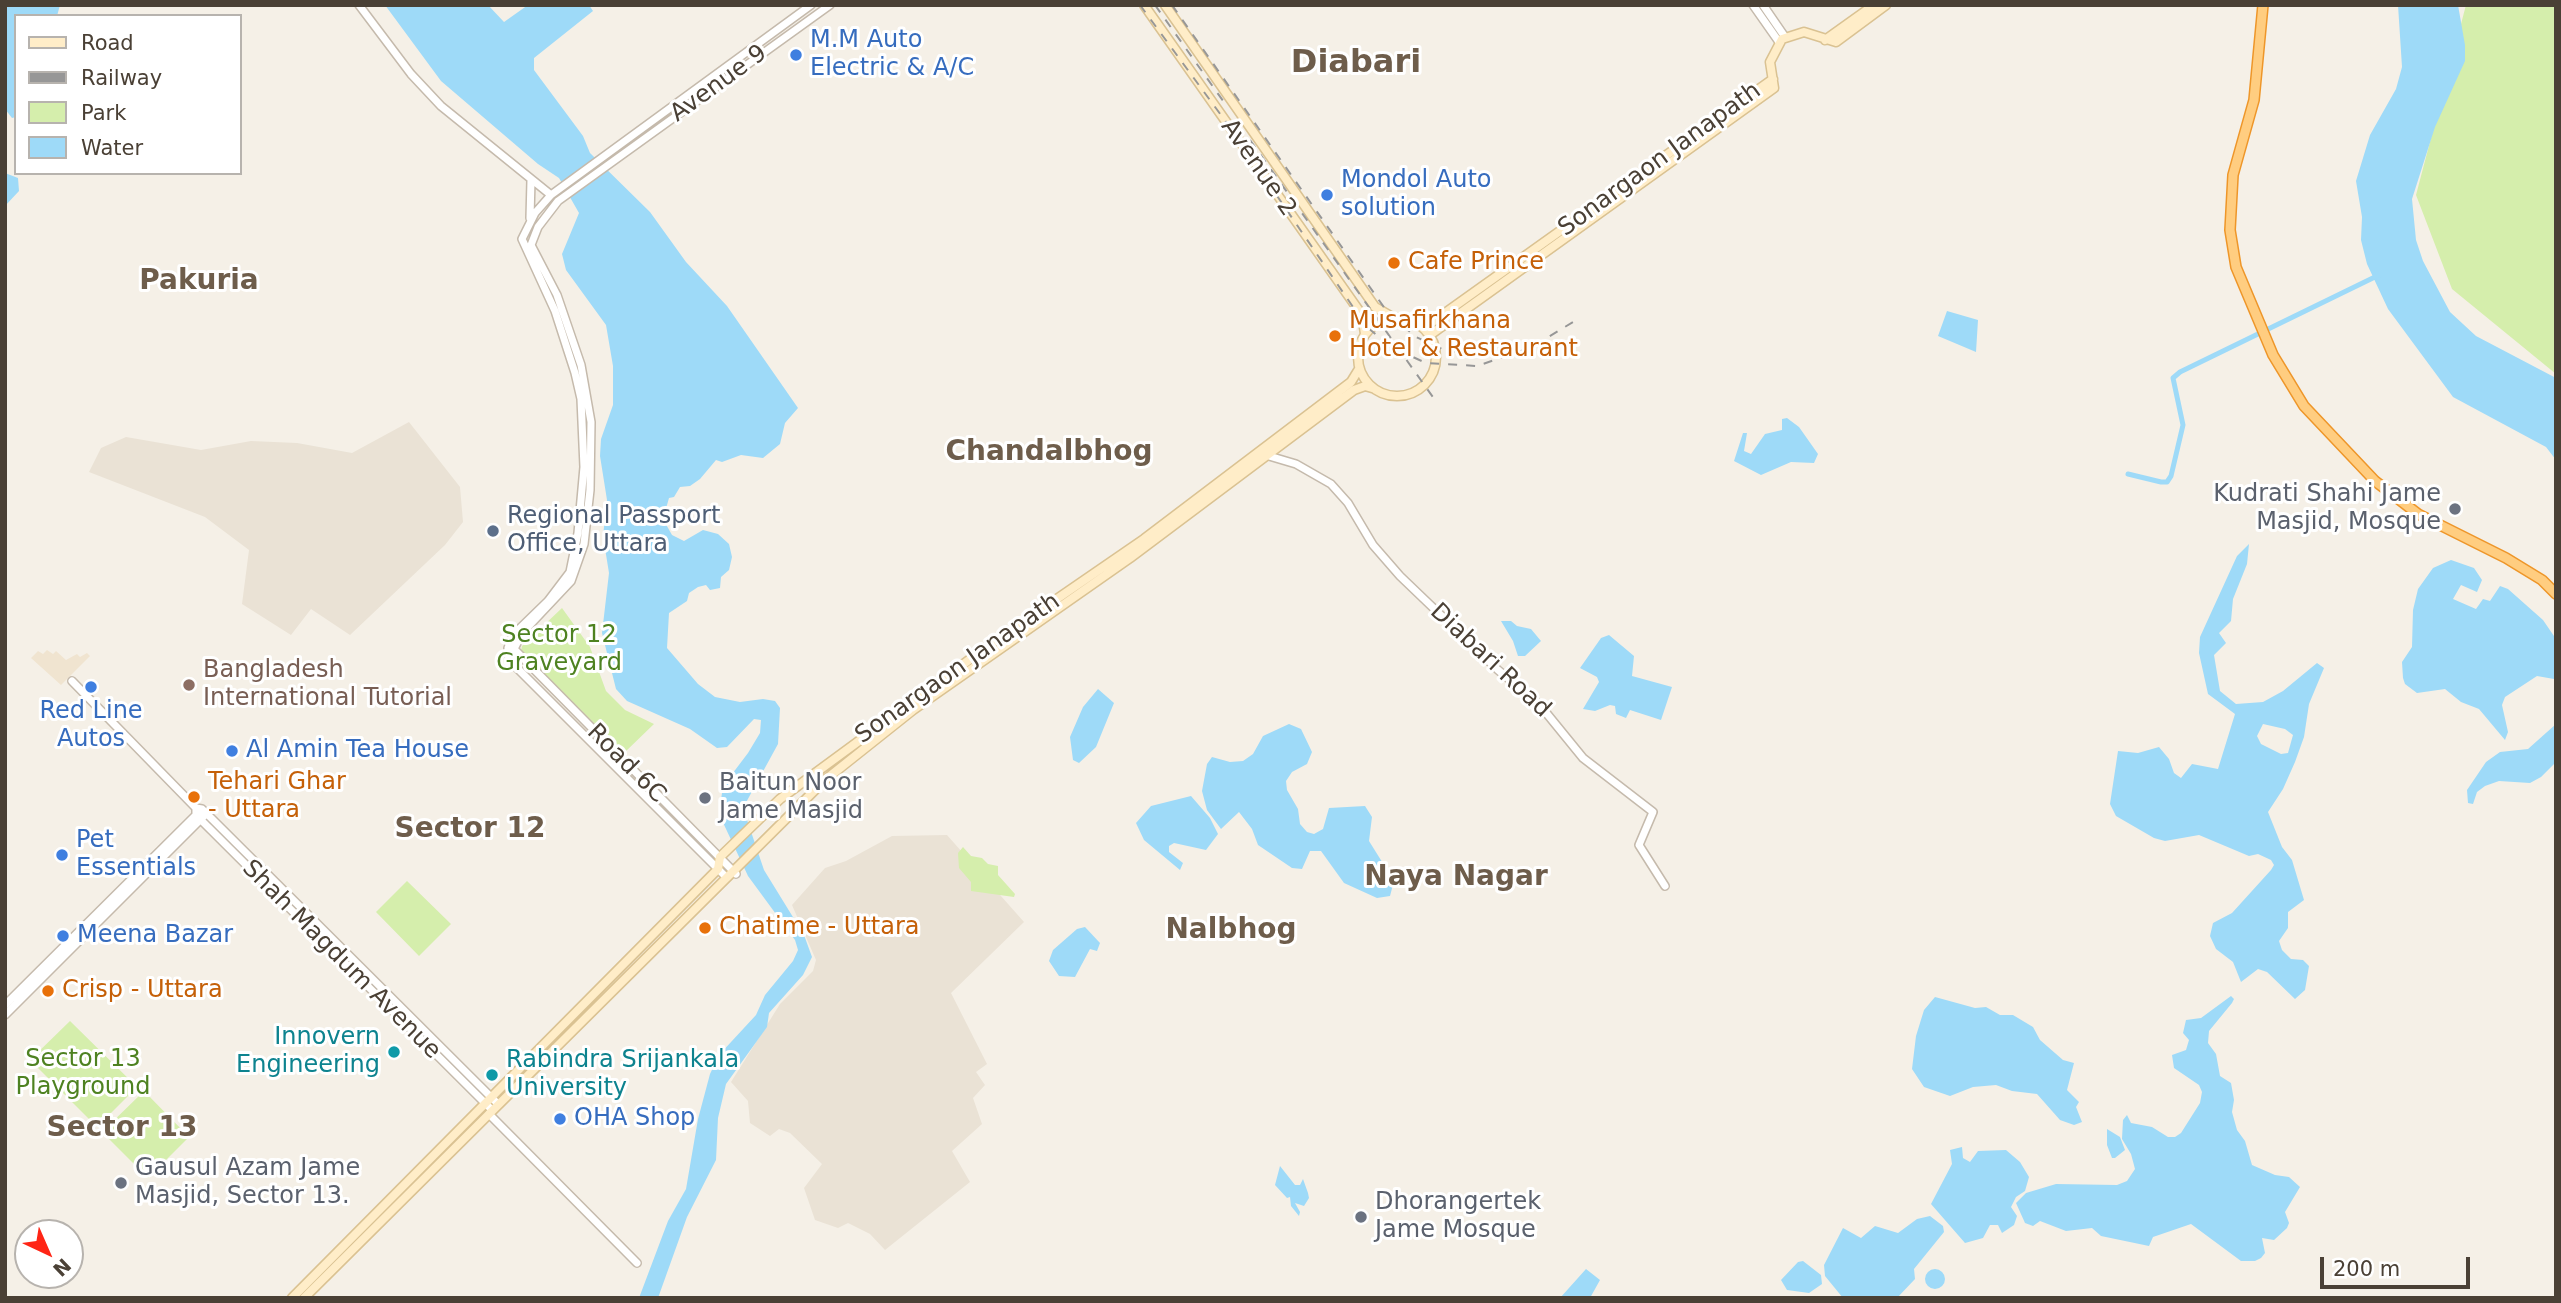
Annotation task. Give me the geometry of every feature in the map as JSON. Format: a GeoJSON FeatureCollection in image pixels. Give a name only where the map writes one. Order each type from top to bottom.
{"type":"FeatureCollection","features":[{"type":"Feature","properties":{"kind":"highway"},"geometry":{"type":"LineString","coordinates":[[2263,5],[2254,100],[2233,175],[2230,230],[2236,267],[2271,350],[2304,405],[2375,481],[2418,514],[2506,558],[2542,580],[2556,594]]}},
{"type":"Feature","properties":{"kind":"main road","name":"Avenue 2"},"geometry":{"type":"LineString","coordinates":[[1144,5],[1362,316],[1365,334]]}},
{"type":"Feature","properties":{"kind":"main road","name":"Avenue 2"},"geometry":{"type":"LineString","coordinates":[[1165,5],[1375,307],[1394,318]]}},
{"type":"Feature","properties":{"kind":"main road"},"geometry":{"type":"LineString","coordinates":[[1825,40],[1874,5]]}},
{"type":"Feature","properties":{"kind":"main road"},"geometry":{"type":"LineString","coordinates":[[1779,36],[1804,32],[1836,42],[1886,5]]}},
{"type":"Feature","properties":{"kind":"main road","name":"Sonargaon Janapath"},"geometry":{"type":"LineString","coordinates":[[1427,332],[1774,83],[1770,62],[1779,36]]}},
{"type":"Feature","properties":{"kind":"main road"},"geometry":{"type":"LineString","coordinates":[[1394,318],[1405,318],[1427,332],[1436,360],[1433,373],[1421,389],[1402,397],[1392,397],[1372,388],[1359,369],[1357,354],[1365,334],[1373,326],[1394,318]]}},
{"type":"Feature","properties":{"kind":"main road","name":"Sonargaon Janapath"},"geometry":{"type":"LineString","coordinates":[[292,1298],[825,779],[914,710],[1234,477],[1352,382],[1359,369]]}},
{"type":"Feature","properties":{"kind":"main road","name":"Sonargaon Janapath"},"geometry":{"type":"LineString","coordinates":[[723,854],[780,799],[881,722],[1234,477],[1269,456],[1354,390],[1365,386],[1372,388]]}},
{"type":"Feature","properties":{"kind":"main road"},"geometry":{"type":"LineString","coordinates":[[780,799],[792,813]]}},
{"type":"Feature","properties":{"kind":"main road"},"geometry":{"type":"LineString","coordinates":[[718,869],[723,854]]}},
{"type":"Feature","properties":{"kind":"main road","name":"Sonargaon Janapath"},"geometry":{"type":"LineString","coordinates":[[491,1106],[718,869]]}},
{"type":"Feature","properties":{"kind":"main road","name":"Sonargaon Janapath"},"geometry":{"type":"LineString","coordinates":[[304,1298],[437,1159]]}},
{"type":"Feature","properties":{"kind":"street"},"geometry":{"type":"LineString","coordinates":[[359,5],[411,74],[441,106],[531,180],[553,194]]}},
{"type":"Feature","properties":{"kind":"street","name":"Avenue 9"},"geometry":{"type":"LineString","coordinates":[[529,223],[553,194],[811,5]]}},
{"type":"Feature","properties":{"kind":"street","name":"Avenue 9"},"geometry":{"type":"LineString","coordinates":[[512,653],[522,633],[571,581],[584,544],[589,514],[591,422],[586,386],[557,295],[531,245],[538,227],[558,201],[830,5]]}},
{"type":"Feature","properties":{"kind":"street"},"geometry":{"type":"LineString","coordinates":[[1753,5],[1779,36]]}},
{"type":"Feature","properties":{"kind":"street"},"geometry":{"type":"LineString","coordinates":[[1763,5],[1779,36]]}},
{"type":"Feature","properties":{"kind":"street"},"geometry":{"type":"LineString","coordinates":[[617,146],[622,154]]}},
{"type":"Feature","properties":{"kind":"street"},"geometry":{"type":"LineString","coordinates":[[512,653],[518,628],[548,601],[570,572],[578,533],[584,467],[581,399],[555,311],[523,247],[522,239],[529,223],[531,180]]}},
{"type":"Feature","properties":{"kind":"street","name":"Diabari Road"},"geometry":{"type":"LineString","coordinates":[[1269,456],[1296,464],[1331,484],[1348,503],[1373,545],[1400,576],[1498,670],[1539,704],[1583,758],[1653,812],[1639,845],[1665,886]]}},
{"type":"Feature","properties":{"kind":"street","name":"Road 6C"},"geometry":{"type":"LineString","coordinates":[[512,653],[723,854],[733,871]]}},
{"type":"Feature","properties":{"kind":"street","name":"Road 6C"},"geometry":{"type":"LineString","coordinates":[[512,653],[559,709],[718,869],[733,871]]}},
{"type":"Feature","properties":{"kind":"street","name":"Shah Magdum Avenue"},"geometry":{"type":"LineString","coordinates":[[72,681],[424,1037],[637,1262]]}},
{"type":"Feature","properties":{"kind":"street"},"geometry":{"type":"LineString","coordinates":[[559,709],[565,703]]}},
{"type":"Feature","properties":{"kind":"street"},"geometry":{"type":"LineString","coordinates":[[5,1005],[200,813]]}},
{"type":"Feature","properties":{"kind":"street"},"geometry":{"type":"LineString","coordinates":[[5,1015],[200,813]]}},
{"type":"Feature","properties":{"kind":"shaded area"},"geometry":{"type":"Polygon","coordinates":[[[409,422],[460,487],[463,522],[445,545],[350,635],[311,609],[291,635],[242,604],[249,550],[205,517],[89,472],[101,448],[126,437],[201,450],[251,441],[297,443],[352,453],[409,422]]]}},
{"type":"Feature","properties":{"kind":"shaded area"},"geometry":{"type":"Polygon","coordinates":[[[47,650],[53,654],[56,651],[66,660],[77,654],[80,657],[87,653],[90,656],[61,685],[31,658],[38,651],[43,654],[47,650]]]}},
{"type":"Feature","properties":{"kind":"shaded area"},"geometry":{"type":"Polygon","coordinates":[[[947,835],[1024,922],[951,993],[987,1064],[976,1072],[985,1085],[973,1098],[982,1124],[952,1151],[970,1182],[885,1250],[870,1234],[848,1223],[838,1228],[815,1220],[804,1188],[822,1164],[790,1133],[779,1129],[770,1136],[750,1123],[748,1101],[731,1082],[780,1004],[813,971],[816,960],[792,905],[825,868],[846,861],[892,836],[947,835]]]}},
{"type":"Feature","properties":{"kind":"green space"},"geometry":{"type":"Polygon","coordinates":[[[2466,5],[2556,5],[2556,374],[2452,289],[2416,195],[2466,5]]]}},
{"type":"Feature","properties":{"kind":"green space","name":"Sector 12 Graveyard"},"geometry":{"type":"Polygon","coordinates":[[[562,608],[590,647],[606,691],[625,710],[654,724],[624,753],[521,651],[522,646],[562,608]]]}},
{"type":"Feature","properties":{"kind":"green space"},"geometry":{"type":"Polygon","coordinates":[[[963,847],[971,856],[998,866],[998,875],[1015,894],[1014,897],[971,891],[971,882],[959,868],[958,853],[963,847]]]}},
{"type":"Feature","properties":{"kind":"green space"},"geometry":{"type":"Polygon","coordinates":[[[407,881],[451,924],[419,956],[376,912],[407,881]]]}},
{"type":"Feature","properties":{"kind":"green space","name":"Sector 13 Playground"},"geometry":{"type":"Polygon","coordinates":[[[70,1021],[137,1087],[97,1127],[30,1060],[70,1021]]]}},
{"type":"Feature","properties":{"kind":"green space"},"geometry":{"type":"Polygon","coordinates":[[[144,1091],[189,1137],[148,1178],[102,1132],[144,1091]]]}},
{"type":"Feature","properties":{"kind":"water"},"geometry":{"type":"Polygon","coordinates":[[[5,5],[60,5],[58,14],[14,14],[14,118],[5,109],[5,5]]]}},
{"type":"Feature","properties":{"kind":"water"},"geometry":{"type":"Polygon","coordinates":[[[385,5],[488,5],[504,22],[528,5],[589,5],[593,11],[534,58],[534,70],[583,136],[590,153],[650,212],[686,262],[727,306],[798,408],[785,423],[780,444],[763,458],[741,455],[722,462],[716,460],[700,479],[690,486],[680,487],[674,497],[669,498],[663,519],[672,535],[684,541],[703,530],[718,534],[729,544],[732,557],[729,570],[721,577],[720,588],[710,590],[706,585],[698,587],[689,593],[687,601],[669,613],[667,648],[698,684],[715,697],[740,702],[763,699],[775,701],[780,708],[778,744],[743,808],[764,870],[804,935],[812,957],[803,975],[769,1013],[767,1027],[726,1084],[718,1118],[716,1160],[687,1217],[658,1298],[639,1298],[668,1221],[686,1189],[698,1119],[710,1074],[719,1055],[756,1015],[765,995],[793,961],[798,950],[795,940],[748,876],[719,814],[723,786],[760,733],[761,720],[754,719],[727,747],[717,748],[690,729],[627,701],[616,689],[602,633],[609,573],[603,536],[607,500],[600,456],[601,439],[613,405],[613,366],[606,325],[566,270],[562,254],[579,213],[559,178],[538,164],[441,81],[385,5]]]}},
{"type":"Feature","properties":{"kind":"water"},"geometry":{"type":"Polygon","coordinates":[[[2398,5],[2458,5],[2465,45],[2465,61],[2435,127],[2412,199],[2416,240],[2423,261],[2450,312],[2476,336],[2556,378],[2556,460],[2546,447],[2453,397],[2388,309],[2367,264],[2361,240],[2362,217],[2356,181],[2370,135],[2396,89],[2402,67],[2398,5]]]}},
{"type":"Feature","properties":{"kind":"water"},"geometry":{"type":"Polygon","coordinates":[[[5,173],[18,178],[19,191],[5,206],[5,173]]]}},
{"type":"Feature","properties":{"kind":"water"},"geometry":{"type":"Polygon","coordinates":[[[1947,311],[1978,320],[1976,352],[1938,336],[1947,311]]]}},
{"type":"Feature","properties":{"kind":"water"},"geometry":{"type":"Polygon","coordinates":[[[1787,418],[1799,427],[1818,454],[1814,463],[1791,462],[1761,475],[1734,461],[1743,433],[1747,433],[1744,451],[1751,454],[1765,434],[1782,430],[1782,419],[1787,418]]]}},
{"type":"Feature","properties":{"kind":"water"},"geometry":{"type":"Polygon","coordinates":[[[2249,544],[2247,564],[2233,599],[2231,621],[2219,633],[2226,643],[2214,655],[2220,691],[2236,704],[2263,702],[2283,691],[2317,663],[2324,668],[2309,704],[2304,737],[2295,762],[2283,789],[2268,812],[2282,847],[2292,860],[2304,900],[2288,912],[2288,928],[2279,941],[2282,950],[2291,959],[2303,960],[2309,966],[2305,990],[2295,999],[2267,972],[2258,969],[2241,982],[2233,962],[2216,949],[2210,936],[2213,923],[2232,913],[2271,870],[2274,865],[2271,860],[2258,854],[2249,856],[2199,835],[2165,841],[2154,838],[2116,816],[2110,804],[2118,751],[2138,753],[2159,747],[2169,759],[2174,773],[2181,778],[2192,764],[2218,769],[2235,714],[2208,694],[2199,653],[2200,637],[2237,556],[2249,544]],[[2263,724],[2257,736],[2261,744],[2281,754],[2288,753],[2293,735],[2285,729],[2263,724]]]}},
{"type":"Feature","properties":{"kind":"water"},"geometry":{"type":"Polygon","coordinates":[[[2451,560],[2474,568],[2482,580],[2477,592],[2461,585],[2453,599],[2476,609],[2483,599],[2490,601],[2500,586],[2508,589],[2543,620],[2556,639],[2554,679],[2537,676],[2505,697],[2502,705],[2508,732],[2505,740],[2479,709],[2461,702],[2445,689],[2417,693],[2405,684],[2403,678],[2402,662],[2412,647],[2413,610],[2418,589],[2433,568],[2451,560]]]}},
{"type":"Feature","properties":{"kind":"water"},"geometry":{"type":"Polygon","coordinates":[[[1501,621],[1511,621],[1517,626],[1531,629],[1541,641],[1525,656],[1518,656],[1501,621]]]}},
{"type":"Feature","properties":{"kind":"water"},"geometry":{"type":"Polygon","coordinates":[[[1609,635],[1634,656],[1632,676],[1672,687],[1661,720],[1630,710],[1626,718],[1616,714],[1615,706],[1610,705],[1595,711],[1583,709],[1599,682],[1597,677],[1580,668],[1601,638],[1609,635]]]}},
{"type":"Feature","properties":{"kind":"water"},"geometry":{"type":"Polygon","coordinates":[[[1098,689],[1114,703],[1096,747],[1079,763],[1073,760],[1070,737],[1083,707],[1098,689]]]}},
{"type":"Feature","properties":{"kind":"water"},"geometry":{"type":"Polygon","coordinates":[[[1289,724],[1301,729],[1312,752],[1307,764],[1292,772],[1286,781],[1287,790],[1298,809],[1300,824],[1307,832],[1314,834],[1323,829],[1329,808],[1365,806],[1372,817],[1369,841],[1394,881],[1390,896],[1377,898],[1344,883],[1321,851],[1310,851],[1302,869],[1292,868],[1258,845],[1252,829],[1239,812],[1221,829],[1207,810],[1202,791],[1207,764],[1212,757],[1230,762],[1243,761],[1253,754],[1263,736],[1289,724]]]}},
{"type":"Feature","properties":{"kind":"water"},"geometry":{"type":"Polygon","coordinates":[[[2556,724],[2556,762],[2541,777],[2530,783],[2499,781],[2485,786],[2477,792],[2473,804],[2468,803],[2467,790],[2486,762],[2500,752],[2528,749],[2556,724]]]}},
{"type":"Feature","properties":{"kind":"water"},"geometry":{"type":"Polygon","coordinates":[[[1191,796],[1210,818],[1218,834],[1206,850],[1174,843],[1169,846],[1169,852],[1183,863],[1180,870],[1144,840],[1136,823],[1151,806],[1191,796]]]}},
{"type":"Feature","properties":{"kind":"water"},"geometry":{"type":"Polygon","coordinates":[[[1085,927],[1100,943],[1097,951],[1090,949],[1075,977],[1059,976],[1049,961],[1053,950],[1077,929],[1085,927]]]}},
{"type":"Feature","properties":{"kind":"water"},"geometry":{"type":"Polygon","coordinates":[[[2231,996],[2234,999],[2232,1003],[2209,1031],[2208,1043],[2216,1054],[2220,1076],[2231,1083],[2234,1100],[2232,1112],[2237,1130],[2245,1141],[2252,1165],[2275,1175],[2289,1177],[2300,1187],[2285,1212],[2289,1223],[2287,1228],[2274,1240],[2262,1238],[2265,1253],[2261,1258],[2241,1261],[2191,1224],[2153,1237],[2149,1246],[2101,1236],[2092,1228],[2066,1231],[2040,1221],[2033,1226],[2025,1223],[2016,1203],[2026,1193],[2056,1184],[2117,1185],[2127,1181],[2135,1169],[2131,1154],[2122,1139],[2123,1120],[2127,1115],[2131,1123],[2152,1127],[2168,1137],[2181,1133],[2200,1103],[2202,1092],[2199,1085],[2174,1068],[2172,1055],[2186,1050],[2189,1040],[2183,1033],[2186,1020],[2201,1018],[2231,996]]]}},
{"type":"Feature","properties":{"kind":"water"},"geometry":{"type":"Polygon","coordinates":[[[1935,997],[1975,1008],[1986,1007],[2000,1015],[2013,1015],[2033,1027],[2040,1040],[2063,1060],[2074,1063],[2067,1090],[2079,1102],[2076,1107],[2082,1122],[2074,1125],[2060,1120],[2037,1094],[2012,1091],[1996,1085],[1973,1087],[1950,1096],[1924,1087],[1912,1069],[1916,1036],[1924,1010],[1935,997]]]}},
{"type":"Feature","properties":{"kind":"water"},"geometry":{"type":"Polygon","coordinates":[[[2107,1129],[2120,1137],[2125,1150],[2115,1158],[2112,1158],[2107,1145],[2107,1129]]]}},
{"type":"Feature","properties":{"kind":"water"},"geometry":{"type":"Polygon","coordinates":[[[1962,1147],[1963,1158],[1970,1162],[1978,1151],[2006,1150],[2020,1162],[2029,1177],[2025,1191],[2016,1197],[2011,1207],[2017,1216],[2014,1225],[2002,1233],[1998,1225],[1990,1225],[1983,1238],[1965,1243],[1931,1204],[1952,1164],[1950,1150],[1962,1147]]]}},
{"type":"Feature","properties":{"kind":"water"},"geometry":{"type":"Polygon","coordinates":[[[1280,1166],[1295,1185],[1300,1185],[1303,1179],[1309,1198],[1304,1206],[1295,1203],[1300,1212],[1299,1216],[1291,1206],[1290,1197],[1287,1198],[1275,1185],[1280,1166]]]}},
{"type":"Feature","properties":{"kind":"water"},"geometry":{"type":"Polygon","coordinates":[[[1930,1216],[1943,1226],[1944,1232],[1914,1269],[1915,1279],[1897,1298],[1843,1298],[1825,1276],[1824,1265],[1843,1228],[1861,1238],[1875,1226],[1898,1233],[1917,1219],[1930,1216]]]}},
{"type":"Feature","properties":{"kind":"water"},"geometry":{"type":"Polygon","coordinates":[[[1803,1261],[1821,1275],[1822,1284],[1809,1293],[1787,1290],[1781,1280],[1798,1262],[1803,1261]]]}},
{"type":"Feature","properties":{"kind":"water"},"geometry":{"type":"Polygon","coordinates":[[[1586,1269],[1600,1280],[1590,1298],[1560,1298],[1586,1269]]]}},
{"type":"Feature","properties":{"kind":"water"},"geometry":{"type":"Polygon","coordinates":[[[1931,1269],[1939,1269],[1945,1279],[1939,1289],[1931,1289],[1925,1283],[1925,1275],[1931,1269]]]}},
{"type":"Feature","properties":{"kind":"waterway"},"geometry":{"type":"LineString","coordinates":[[2128,474],[2161,482],[2167,482],[2171,476],[2183,425],[2173,378],[2180,372],[2379,275]]}},
{"type":"Feature","properties":{"kind":"railway"},"geometry":{"type":"LineString","coordinates":[[1140,5],[1232,130],[1366,326],[1389,346],[1426,363],[1477,366],[1532,347],[1573,322]]}},
{"type":"Feature","properties":{"kind":"railway"},"geometry":{"type":"LineString","coordinates":[[1155,5],[1226,105]]}},
{"type":"Feature","properties":{"kind":"railway"},"geometry":{"type":"LineString","coordinates":[[1172,5],[1388,313],[1416,337],[1442,349],[1475,355],[1498,352]]}},
{"type":"Feature","properties":{"kind":"railway"},"geometry":{"type":"LineString","coordinates":[[1250,140],[1435,400]]}},
{"type":"Feature","properties":{"kind":"place","name":"M.M Auto Electric & A/C"},"geometry":{"type":"Point","coordinates":[796,55]}},
{"type":"Feature","properties":{"kind":"place","name":"Mondol Auto solution"},"geometry":{"type":"Point","coordinates":[1327,195]}},
{"type":"Feature","properties":{"kind":"place","name":"Cafe Prince"},"geometry":{"type":"Point","coordinates":[1394,263]}},
{"type":"Feature","properties":{"kind":"place","name":"Musafirkhana Hotel & Restaurant"},"geometry":{"type":"Point","coordinates":[1335,336]}},
{"type":"Feature","properties":{"kind":"place","name":"Kudrati Shahi Jame Masjid, Mosque"},"geometry":{"type":"Point","coordinates":[2455,509]}},
{"type":"Feature","properties":{"kind":"place","name":"Regional Passport Office, Uttara"},"geometry":{"type":"Point","coordinates":[493,531]}},
{"type":"Feature","properties":{"kind":"place","name":"Bangladesh International Tutorial"},"geometry":{"type":"Point","coordinates":[189,685]}},
{"type":"Feature","properties":{"kind":"place","name":"Red Line Autos"},"geometry":{"type":"Point","coordinates":[91,687]}},
{"type":"Feature","properties":{"kind":"place","name":"Al Amin Tea House"},"geometry":{"type":"Point","coordinates":[232,751]}},
{"type":"Feature","properties":{"kind":"place","name":"Tehari Ghar - Uttara"},"geometry":{"type":"Point","coordinates":[194,797]}},
{"type":"Feature","properties":{"kind":"place","name":"Baitun Noor Jame Masjid"},"geometry":{"type":"Point","coordinates":[705,798]}},
{"type":"Feature","properties":{"kind":"place","name":"Pet Essentials"},"geometry":{"type":"Point","coordinates":[62,855]}},
{"type":"Feature","properties":{"kind":"place","name":"Chatime - Uttara"},"geometry":{"type":"Point","coordinates":[705,928]}},
{"type":"Feature","properties":{"kind":"place","name":"Meena Bazar"},"geometry":{"type":"Point","coordinates":[63,936]}},
{"type":"Feature","properties":{"kind":"place","name":"Crisp - Uttara"},"geometry":{"type":"Point","coordinates":[48,991]}},
{"type":"Feature","properties":{"kind":"place","name":"Innovern Engineering"},"geometry":{"type":"Point","coordinates":[394,1052]}},
{"type":"Feature","properties":{"kind":"place","name":"Rabindra Srijankala University"},"geometry":{"type":"Point","coordinates":[492,1075]}},
{"type":"Feature","properties":{"kind":"place","name":"OHA Shop"},"geometry":{"type":"Point","coordinates":[560,1119]}},
{"type":"Feature","properties":{"kind":"place","name":"Gausul Azam Jame Masjid, Sector 13."},"geometry":{"type":"Point","coordinates":[121,1183]}},
{"type":"Feature","properties":{"kind":"place","name":"Dhorangertek Jame Mosque"},"geometry":{"type":"Point","coordinates":[1361,1217]}},
{"type":"Feature","properties":{"kind":"district","name":"Diabari"},"geometry":{"type":"Point","coordinates":[1356,64]}},
{"type":"Feature","properties":{"kind":"district","name":"Pakuria"},"geometry":{"type":"Point","coordinates":[199,282]}},
{"type":"Feature","properties":{"kind":"district","name":"Chandalbhog"},"geometry":{"type":"Point","coordinates":[1049,453]}},
{"type":"Feature","properties":{"kind":"district","name":"Sector 12"},"geometry":{"type":"Point","coordinates":[470,830]}},
{"type":"Feature","properties":{"kind":"district","name":"Naya Nagar"},"geometry":{"type":"Point","coordinates":[1456,878]}},
{"type":"Feature","properties":{"kind":"district","name":"Nalbhog"},"geometry":{"type":"Point","coordinates":[1231,931]}},
{"type":"Feature","properties":{"kind":"district","name":"Sector 13"},"geometry":{"type":"Point","coordinates":[122,1129]}}]}
